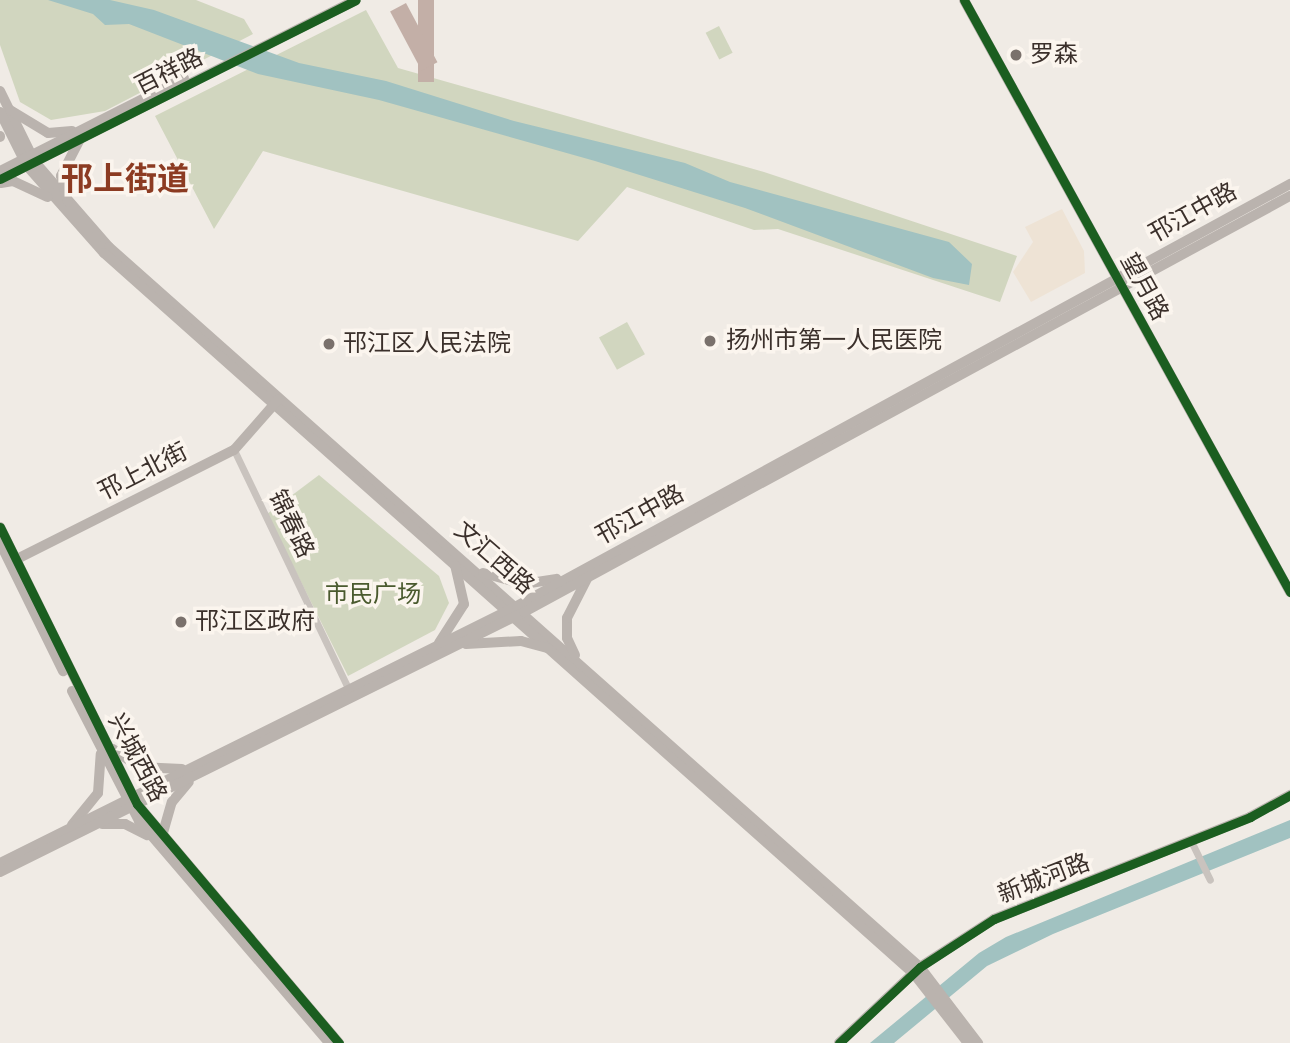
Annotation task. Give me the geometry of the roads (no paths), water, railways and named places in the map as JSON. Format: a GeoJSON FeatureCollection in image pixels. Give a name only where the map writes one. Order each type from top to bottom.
{"type":"FeatureCollection","features":[{"type":"Feature","properties":{"kind":"main road","name":"百祥路"},"geometry":{"type":"LineString","coordinates":[[263,43],[343,0]]}},
{"type":"Feature","properties":{"kind":"main road","name":"百祥路"},"geometry":{"type":"LineString","coordinates":[[0,171],[29,160],[222,63],[356,0]]}},
{"type":"Feature","properties":{"kind":"main road","name":"望月路"},"geometry":{"type":"LineString","coordinates":[[964,0],[1290,580]]}},
{"type":"Feature","properties":{"kind":"main road","name":"望月路"},"geometry":{"type":"LineString","coordinates":[[970,0],[1290,592]]}},
{"type":"Feature","properties":{"kind":"main road","name":"文汇西路"},"geometry":{"type":"LineString","coordinates":[[0,91],[4,111],[29,160],[56,202],[277,401],[476,570],[553,649],[917,970]]}},
{"type":"Feature","properties":{"kind":"main road"},"geometry":{"type":"LineString","coordinates":[[4,111],[48,133],[79,134],[61,176],[68,203]]}},
{"type":"Feature","properties":{"kind":"main road","name":"百祥路"},"geometry":{"type":"LineString","coordinates":[[0,181],[29,160]]}},
{"type":"Feature","properties":{"kind":"main road","name":"文汇西路"},"geometry":{"type":"LineString","coordinates":[[29,160],[109,247],[277,401],[454,562],[576,659],[917,970],[946,1008],[978,1043]]}},
{"type":"Feature","properties":{"kind":"main road"},"geometry":{"type":"LineString","coordinates":[[0,181],[33,187],[56,202]]}},
{"type":"Feature","properties":{"kind":"main road","name":"邗江中路"},"geometry":{"type":"LineString","coordinates":[[1123,283],[1290,184]]}},
{"type":"Feature","properties":{"kind":"main road","name":"邗江中路"},"geometry":{"type":"LineString","coordinates":[[192,772],[459,645],[584,574],[1123,283],[1290,196]]}},
{"type":"Feature","properties":{"kind":"main road","name":"邗上北街"},"geometry":{"type":"LineString","coordinates":[[8,564],[234,450],[277,401]]}},
{"type":"Feature","properties":{"kind":"main road","name":"兴城西路"},"geometry":{"type":"LineString","coordinates":[[0,527],[8,564]]}},
{"type":"Feature","properties":{"kind":"main road","name":"兴城西路"},"geometry":{"type":"LineString","coordinates":[[0,543],[8,564],[132,802],[329,1043]]}},
{"type":"Feature","properties":{"kind":"main road"},"geometry":{"type":"LineString","coordinates":[[437,646],[464,604],[454,562]]}},
{"type":"Feature","properties":{"kind":"main road"},"geometry":{"type":"LineString","coordinates":[[476,570],[524,584],[584,574]]}},
{"type":"Feature","properties":{"kind":"main road"},"geometry":{"type":"LineString","coordinates":[[576,659],[566,638],[567,618],[584,574]]}},
{"type":"Feature","properties":{"kind":"main road","name":"邗江中路"},"geometry":{"type":"LineString","coordinates":[[0,863],[132,802],[437,646],[516,611]]}},
{"type":"Feature","properties":{"kind":"main road"},"geometry":{"type":"LineString","coordinates":[[459,645],[521,641],[553,649]]}},
{"type":"Feature","properties":{"kind":"main road"},"geometry":{"type":"LineString","coordinates":[[67,830],[98,793],[102,744],[139,768],[192,772],[172,803],[159,838],[125,824],[98,824]]}},
{"type":"Feature","properties":{"kind":"main road","name":"新城河路"},"geometry":{"type":"LineString","coordinates":[[839,1043],[917,970],[994,919],[1191,841],[1290,795]]}},
{"type":"Feature","properties":{"kind":"main road","name":"邗江中路"},"geometry":{"type":"LineString","coordinates":[[0,872],[98,824],[132,802]]}},
{"type":"Feature","properties":{"kind":"main road","name":"兴城西路"},"geometry":{"type":"LineString","coordinates":[[159,838],[339,1043]]}},
{"type":"Feature","properties":{"kind":"main road","name":"文汇西路"},"geometry":{"type":"LineString","coordinates":[[946,1008],[968,1043]]}},
{"type":"Feature","properties":{"kind":"street","name":"锦春路"},"geometry":{"type":"LineString","coordinates":[[234,450],[349,690]]}},
{"type":"Feature","properties":{"kind":"street"},"geometry":{"type":"LineString","coordinates":[[1191,841],[1210,880]]}},
{"type":"Feature","properties":{"kind":"water"},"geometry":{"type":"Polygon","coordinates":[[[48,0],[110,0],[154,10],[299,63],[386,81],[514,121],[685,163],[730,182],[949,242],[972,264],[969,285],[933,278],[745,208],[595,161],[379,100],[258,74],[129,24],[105,25],[93,14],[48,0]]]}},
{"type":"Feature","properties":{"kind":"water"},"geometry":{"type":"Polygon","coordinates":[[[1290,820],[1290,838],[1053,934],[987,966],[894,1043],[870,1043],[979,953],[1006,937],[1290,820]]]}},
{"type":"Feature","properties":{"kind":"place","name":"罗森"},"geometry":{"type":"Point","coordinates":[1016,55]}},
{"type":"Feature","properties":{"kind":"place","name":"扬州市第一人民医院"},"geometry":{"type":"Point","coordinates":[710,341]}},
{"type":"Feature","properties":{"kind":"place","name":"邗江区人民法院"},"geometry":{"type":"Point","coordinates":[329,344]}},
{"type":"Feature","properties":{"kind":"place","name":"邗江区政府"},"geometry":{"type":"Point","coordinates":[181,622]}},
{"type":"Feature","properties":{"kind":"district","name":"邗上街道"},"geometry":{"type":"Point","coordinates":[125,180]}},
{"type":"Feature","properties":{"kind":"park label","name":"市民广场"},"geometry":{"type":"Point","coordinates":[373,595]}}]}
